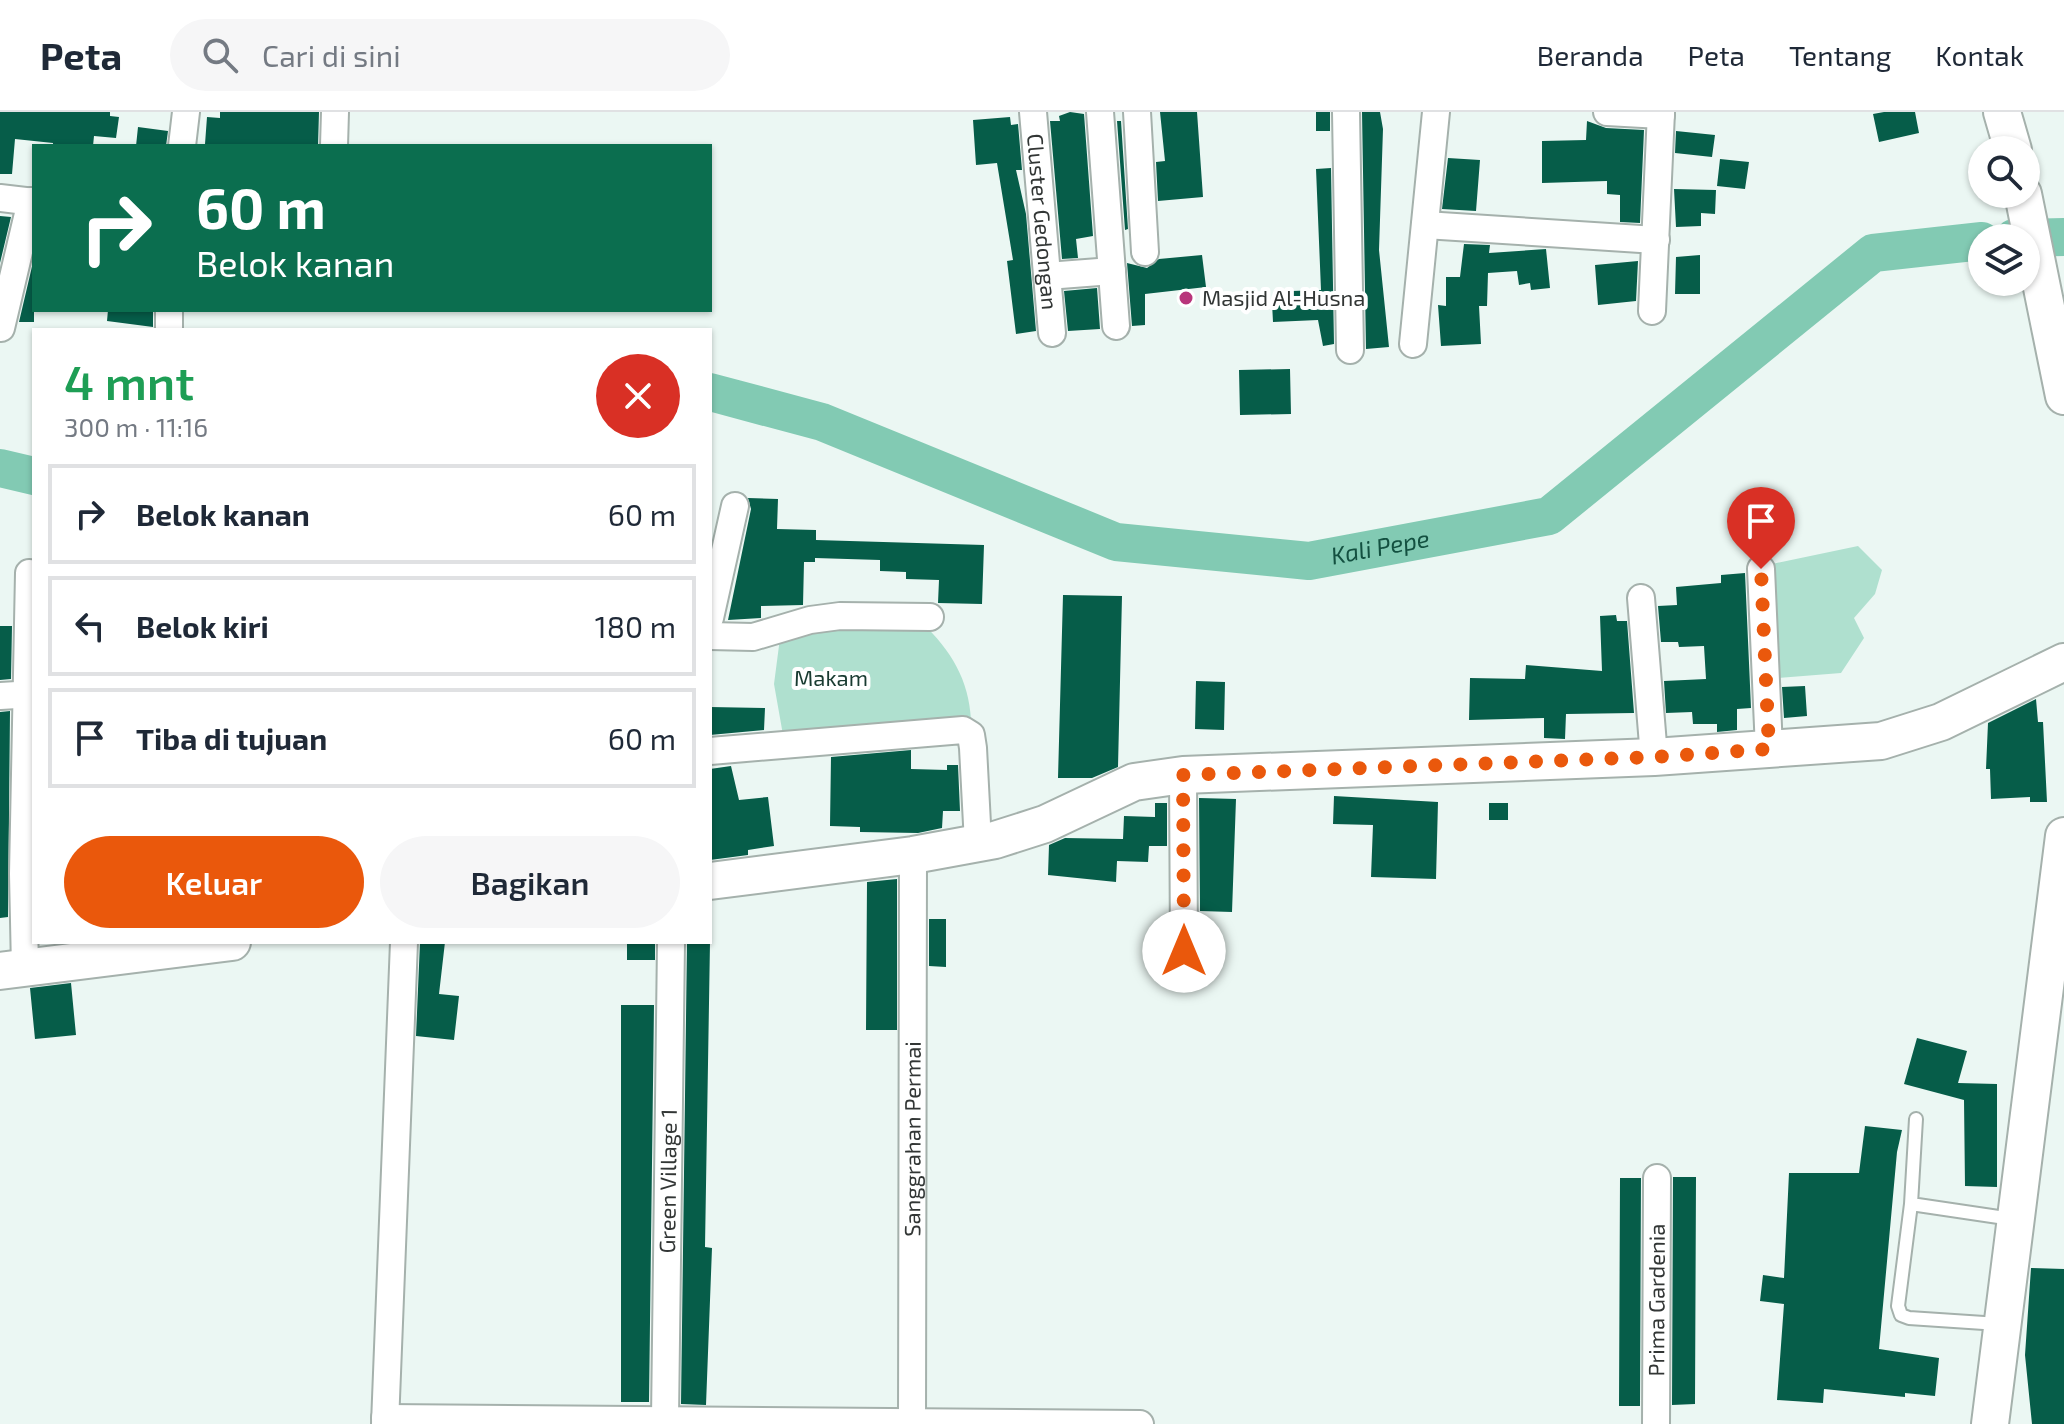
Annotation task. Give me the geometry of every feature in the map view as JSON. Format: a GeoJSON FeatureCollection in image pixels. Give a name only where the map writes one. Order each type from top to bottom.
{"type":"FeatureCollection","features":[{"type":"Feature","properties":{"kind":"street"},"geometry":{"type":"LineString","coordinates":[[182,144],[186,112]]}},
{"type":"Feature","properties":{"kind":"street"},"geometry":{"type":"LineString","coordinates":[[334,144],[335,112]]}},
{"type":"Feature","properties":{"kind":"street","name":"Cluster Gedongan"},"geometry":{"type":"LineString","coordinates":[[1033,112],[1052,333]]}},
{"type":"Feature","properties":{"kind":"street"},"geometry":{"type":"LineString","coordinates":[[1100,112],[1116,326]]}},
{"type":"Feature","properties":{"kind":"street"},"geometry":{"type":"LineString","coordinates":[[1137,112],[1145,252]]}},
{"type":"Feature","properties":{"kind":"street"},"geometry":{"type":"LineString","coordinates":[[1346,112],[1350,350]]}},
{"type":"Feature","properties":{"kind":"street"},"geometry":{"type":"LineString","coordinates":[[1413,344],[1436,112]]}},
{"type":"Feature","properties":{"kind":"street"},"geometry":{"type":"LineString","coordinates":[[1607,112],[1661,114],[1652,311]]}},
{"type":"Feature","properties":{"kind":"street"},"geometry":{"type":"LineString","coordinates":[[2002,112],[2009,136]]}},
{"type":"Feature","properties":{"kind":"street"},"geometry":{"type":"LineString","coordinates":[[0,198],[32,201],[1,328]]}},
{"type":"Feature","properties":{"kind":"street"},"geometry":{"type":"LineString","coordinates":[[2026,208],[2047,296],[2064,396]]}},
{"type":"Feature","properties":{"kind":"street"},"geometry":{"type":"LineString","coordinates":[[1425,225],[1656,240]]}},
{"type":"Feature","properties":{"kind":"street"},"geometry":{"type":"LineString","coordinates":[[1047,276],[1112,271]]}},
{"type":"Feature","properties":{"kind":"street"},"geometry":{"type":"LineString","coordinates":[[712,609],[735,506]]}},
{"type":"Feature","properties":{"kind":"street"},"geometry":{"type":"LineString","coordinates":[[1761,569],[1769,749]]}},
{"type":"Feature","properties":{"kind":"street"},"geometry":{"type":"LineString","coordinates":[[29,573],[32,694],[12,875],[13,970],[82,952],[202,944]]}},
{"type":"Feature","properties":{"kind":"street"},"geometry":{"type":"LineString","coordinates":[[1641,598],[1654,757]]}},
{"type":"Feature","properties":{"kind":"street"},"geometry":{"type":"LineString","coordinates":[[712,636],[753,637],[796,623],[840,616],[930,617]]}},
{"type":"Feature","properties":{"kind":"street"},"geometry":{"type":"LineString","coordinates":[[712,881],[913,855],[978,843],[1045,824],[1134,782],[1183,775],[1654,757],[1858,743],[1905,735],[1941,722],[2064,662]]}},
{"type":"Feature","properties":{"kind":"street"},"geometry":{"type":"LineString","coordinates":[[0,696],[32,694]]}},
{"type":"Feature","properties":{"kind":"street"},"geometry":{"type":"LineString","coordinates":[[712,751],[963,730],[971,735],[973,748],[978,843]]}},
{"type":"Feature","properties":{"kind":"street"},"geometry":{"type":"LineString","coordinates":[[1183,775],[1184,951]]}},
{"type":"Feature","properties":{"kind":"street"},"geometry":{"type":"LineString","coordinates":[[1990,1424],[2064,836]]}},
{"type":"Feature","properties":{"kind":"street","name":"Sanggrahan Permai"},"geometry":{"type":"LineString","coordinates":[[912,1423],[913,855]]}},
{"type":"Feature","properties":{"kind":"street"},"geometry":{"type":"LineString","coordinates":[[404,944],[385,1421],[665,1419],[1140,1424]]}},
{"type":"Feature","properties":{"kind":"street","name":"Green Village 1"},"geometry":{"type":"LineString","coordinates":[[665,1419],[671,944]]}},
{"type":"Feature","properties":{"kind":"street","name":"Prima Gardenia"},"geometry":{"type":"LineString","coordinates":[[1656,1424],[1657,1178]]}},
{"type":"Feature","properties":{"kind":"lane"},"geometry":{"type":"LineString","coordinates":[[1916,1119],[1911,1204],[1898,1306],[1901,1315],[2002,1324]]}},
{"type":"Feature","properties":{"kind":"lane"},"geometry":{"type":"LineString","coordinates":[[1911,1204],[2015,1219]]}},
{"type":"Feature","properties":{"kind":"green space"},"geometry":{"type":"Polygon","coordinates":[[[1858,546],[1882,570],[1875,594],[1854,618],[1864,638],[1841,673],[1778,678],[1767,565],[1858,546]]]}},
{"type":"Feature","properties":{"kind":"green space","name":"Makam"},"geometry":{"type":"Polygon","coordinates":[[[922,623],[942,644],[957,667],[967,692],[971,720],[783,735],[774,684],[780,638],[806,626],[922,623]]]}},
{"type":"Feature","properties":{"kind":"building"},"geometry":{"type":"Polygon","coordinates":[[[0,112],[110,112],[110,116],[119,117],[116,138],[94,136],[93,144],[53,144],[15,139],[12,174],[0,174],[0,112]]]}},
{"type":"Feature","properties":{"kind":"building"},"geometry":{"type":"Polygon","coordinates":[[[220,112],[319,112],[318,144],[205,144],[207,117],[220,118],[220,112]]]}},
{"type":"Feature","properties":{"kind":"building"},"geometry":{"type":"Polygon","coordinates":[[[1070,112],[1084,114],[1093,236],[1076,239],[1078,258],[1062,259],[1050,121],[1060,121],[1059,116],[1070,112]]]}},
{"type":"Feature","properties":{"kind":"building"},"geometry":{"type":"Polygon","coordinates":[[[1160,112],[1197,112],[1203,197],[1158,201],[1156,162],[1165,161],[1160,112]]]}},
{"type":"Feature","properties":{"kind":"building"},"geometry":{"type":"Polygon","coordinates":[[[1316,112],[1330,112],[1330,131],[1316,131],[1316,112]]]}},
{"type":"Feature","properties":{"kind":"building"},"geometry":{"type":"Polygon","coordinates":[[[1362,112],[1380,112],[1383,129],[1379,250],[1389,347],[1366,349],[1362,112]]]}},
{"type":"Feature","properties":{"kind":"building"},"geometry":{"type":"Polygon","coordinates":[[[1915,112],[1919,133],[1879,142],[1873,114],[1915,112]]]}},
{"type":"Feature","properties":{"kind":"building"},"geometry":{"type":"Polygon","coordinates":[[[1010,117],[1011,125],[1018,124],[1022,170],[1016,170],[1026,214],[1036,331],[1016,334],[1007,261],[1013,260],[997,163],[976,165],[973,120],[1010,117]]]}},
{"type":"Feature","properties":{"kind":"building"},"geometry":{"type":"Polygon","coordinates":[[[1117,121],[1121,121],[1128,229],[1125,230],[1117,121]]]}},
{"type":"Feature","properties":{"kind":"building"},"geometry":{"type":"Polygon","coordinates":[[[1587,121],[1606,128],[1644,130],[1640,223],[1620,222],[1620,195],[1607,194],[1607,181],[1542,183],[1542,141],[1586,140],[1587,121]]]}},
{"type":"Feature","properties":{"kind":"building"},"geometry":{"type":"Polygon","coordinates":[[[138,127],[168,131],[166,144],[136,144],[138,127]]]}},
{"type":"Feature","properties":{"kind":"building"},"geometry":{"type":"Polygon","coordinates":[[[1676,131],[1715,135],[1712,157],[1675,153],[1676,131]]]}},
{"type":"Feature","properties":{"kind":"building"},"geometry":{"type":"Polygon","coordinates":[[[1448,158],[1480,160],[1476,211],[1442,209],[1448,158]]]}},
{"type":"Feature","properties":{"kind":"building"},"geometry":{"type":"Polygon","coordinates":[[[1720,159],[1749,162],[1745,189],[1717,186],[1720,159]]]}},
{"type":"Feature","properties":{"kind":"building"},"geometry":{"type":"Polygon","coordinates":[[[1331,168],[1334,344],[1323,346],[1318,320],[1273,322],[1272,303],[1293,302],[1292,291],[1321,290],[1316,169],[1331,168]]]}},
{"type":"Feature","properties":{"kind":"building"},"geometry":{"type":"Polygon","coordinates":[[[1674,189],[1716,190],[1715,214],[1701,213],[1701,226],[1676,227],[1674,189]]]}},
{"type":"Feature","properties":{"kind":"building"},"geometry":{"type":"Polygon","coordinates":[[[0,216],[11,217],[0,263],[0,216]]]}},
{"type":"Feature","properties":{"kind":"building"},"geometry":{"type":"Polygon","coordinates":[[[1464,244],[1490,245],[1489,253],[1546,249],[1550,288],[1531,290],[1530,283],[1519,285],[1517,271],[1488,273],[1487,306],[1479,306],[1481,344],[1441,346],[1438,305],[1446,306],[1446,277],[1460,277],[1464,244]]]}},
{"type":"Feature","properties":{"kind":"building"},"geometry":{"type":"Polygon","coordinates":[[[1202,255],[1206,287],[1145,294],[1145,325],[1132,326],[1127,263],[1147,268],[1159,259],[1202,255]]]}},
{"type":"Feature","properties":{"kind":"building"},"geometry":{"type":"Polygon","coordinates":[[[1700,255],[1700,294],[1675,294],[1676,257],[1700,255]]]}},
{"type":"Feature","properties":{"kind":"building"},"geometry":{"type":"Polygon","coordinates":[[[1638,261],[1636,301],[1598,305],[1595,265],[1638,261]]]}},
{"type":"Feature","properties":{"kind":"building"},"geometry":{"type":"Polygon","coordinates":[[[32,267],[34,322],[19,322],[32,267]]]}},
{"type":"Feature","properties":{"kind":"building"},"geometry":{"type":"Polygon","coordinates":[[[1097,288],[1100,329],[1068,331],[1064,291],[1097,288]]]}},
{"type":"Feature","properties":{"kind":"building"},"geometry":{"type":"Polygon","coordinates":[[[108,312],[153,312],[153,327],[107,321],[108,312]]]}},
{"type":"Feature","properties":{"kind":"building"},"geometry":{"type":"Polygon","coordinates":[[[1290,369],[1291,414],[1240,415],[1239,370],[1290,369]]]}},
{"type":"Feature","properties":{"kind":"building"},"geometry":{"type":"Polygon","coordinates":[[[748,498],[778,499],[777,529],[816,530],[816,540],[984,545],[982,604],[938,603],[939,580],[906,579],[906,572],[880,571],[880,560],[815,558],[815,562],[804,562],[803,605],[761,606],[761,618],[728,620],[751,509],[748,498]]]}},
{"type":"Feature","properties":{"kind":"building"},"geometry":{"type":"Polygon","coordinates":[[[1745,573],[1751,708],[1737,709],[1737,730],[1717,732],[1717,724],[1693,724],[1692,712],[1666,713],[1664,681],[1706,679],[1704,646],[1679,647],[1678,642],[1661,642],[1658,606],[1677,605],[1676,587],[1721,583],[1721,575],[1745,573]]]}},
{"type":"Feature","properties":{"kind":"building"},"geometry":{"type":"Polygon","coordinates":[[[1063,595],[1122,596],[1118,767],[1092,778],[1058,778],[1063,595]]]}},
{"type":"Feature","properties":{"kind":"building"},"geometry":{"type":"Polygon","coordinates":[[[1616,615],[1617,621],[1627,621],[1634,713],[1566,714],[1565,739],[1544,738],[1544,718],[1469,720],[1470,678],[1525,679],[1526,665],[1602,671],[1600,616],[1616,615]]]}},
{"type":"Feature","properties":{"kind":"building"},"geometry":{"type":"Polygon","coordinates":[[[0,626],[12,626],[11,679],[0,680],[0,626]]]}},
{"type":"Feature","properties":{"kind":"building"},"geometry":{"type":"Polygon","coordinates":[[[1196,681],[1225,682],[1224,730],[1195,729],[1196,681]]]}},
{"type":"Feature","properties":{"kind":"building"},"geometry":{"type":"Polygon","coordinates":[[[1805,686],[1807,716],[1784,718],[1782,687],[1805,686]]]}},
{"type":"Feature","properties":{"kind":"building"},"geometry":{"type":"Polygon","coordinates":[[[2036,699],[2038,722],[2043,722],[2047,802],[2030,802],[2030,797],[1991,799],[1990,769],[1986,769],[1988,723],[2036,699]]]}},
{"type":"Feature","properties":{"kind":"building"},"geometry":{"type":"Polygon","coordinates":[[[712,707],[765,708],[764,730],[712,735],[712,707]]]}},
{"type":"Feature","properties":{"kind":"building"},"geometry":{"type":"Polygon","coordinates":[[[10,711],[8,917],[0,918],[0,712],[10,711]]]}},
{"type":"Feature","properties":{"kind":"building"},"geometry":{"type":"Polygon","coordinates":[[[911,750],[911,769],[947,770],[947,765],[958,765],[960,811],[943,811],[942,828],[918,833],[860,832],[860,827],[830,826],[831,757],[911,750]]]}},
{"type":"Feature","properties":{"kind":"building"},"geometry":{"type":"Polygon","coordinates":[[[731,766],[739,800],[768,797],[774,846],[748,850],[748,855],[712,860],[712,769],[731,766]]]}},
{"type":"Feature","properties":{"kind":"building"},"geometry":{"type":"Polygon","coordinates":[[[1334,796],[1438,802],[1436,879],[1371,877],[1373,825],[1333,824],[1334,796]]]}},
{"type":"Feature","properties":{"kind":"building"},"geometry":{"type":"Polygon","coordinates":[[[1199,798],[1236,799],[1232,912],[1200,911],[1199,798]]]}},
{"type":"Feature","properties":{"kind":"building"},"geometry":{"type":"Polygon","coordinates":[[[1155,803],[1167,803],[1167,846],[1149,846],[1148,862],[1117,861],[1116,882],[1048,875],[1049,845],[1065,838],[1123,839],[1124,816],[1155,817],[1155,803]]]}},
{"type":"Feature","properties":{"kind":"building"},"geometry":{"type":"Polygon","coordinates":[[[1489,803],[1508,803],[1508,820],[1489,820],[1489,803]]]}},
{"type":"Feature","properties":{"kind":"building"},"geometry":{"type":"Polygon","coordinates":[[[897,879],[897,1030],[866,1030],[867,882],[897,879]]]}},
{"type":"Feature","properties":{"kind":"building"},"geometry":{"type":"Polygon","coordinates":[[[929,919],[946,919],[946,967],[929,966],[929,919]]]}},
{"type":"Feature","properties":{"kind":"building"},"geometry":{"type":"Polygon","coordinates":[[[420,944],[445,944],[439,994],[459,996],[454,1040],[416,1036],[420,944]]]}},
{"type":"Feature","properties":{"kind":"building"},"geometry":{"type":"Polygon","coordinates":[[[627,944],[655,944],[655,960],[627,960],[627,944]]]}},
{"type":"Feature","properties":{"kind":"building"},"geometry":{"type":"Polygon","coordinates":[[[687,944],[710,944],[705,1247],[712,1248],[706,1405],[681,1404],[687,944]]]}},
{"type":"Feature","properties":{"kind":"building"},"geometry":{"type":"Polygon","coordinates":[[[71,983],[76,1035],[35,1039],[30,988],[71,983]]]}},
{"type":"Feature","properties":{"kind":"building"},"geometry":{"type":"Polygon","coordinates":[[[621,1005],[654,1005],[649,1402],[621,1402],[621,1005]]]}},
{"type":"Feature","properties":{"kind":"building"},"geometry":{"type":"Polygon","coordinates":[[[1917,1038],[1967,1051],[1958,1083],[1997,1084],[1997,1187],[1965,1186],[1964,1100],[1904,1084],[1917,1038]]]}},
{"type":"Feature","properties":{"kind":"building"},"geometry":{"type":"Polygon","coordinates":[[[1865,1126],[1902,1130],[1897,1152],[1879,1349],[1939,1358],[1935,1396],[1905,1393],[1905,1397],[1824,1389],[1823,1403],[1777,1400],[1784,1304],[1760,1301],[1763,1275],[1784,1278],[1789,1173],[1859,1173],[1865,1126]]]}},
{"type":"Feature","properties":{"kind":"building"},"geometry":{"type":"Polygon","coordinates":[[[1673,1177],[1696,1177],[1695,1404],[1672,1405],[1673,1177]]]}},
{"type":"Feature","properties":{"kind":"building"},"geometry":{"type":"Polygon","coordinates":[[[1620,1178],[1641,1178],[1640,1406],[1619,1406],[1620,1178]]]}},
{"type":"Feature","properties":{"kind":"building"},"geometry":{"type":"Polygon","coordinates":[[[2031,1268],[2064,1269],[2064,1424],[2032,1424],[2025,1355],[2031,1268]]]}},
{"type":"Feature","properties":{"kind":"waterway","name":"Kali Pepe"},"geometry":{"type":"LineString","coordinates":[[2040,237],[2064,237]]}},
{"type":"Feature","properties":{"kind":"waterway","name":"Kali Pepe"},"geometry":{"type":"LineString","coordinates":[[712,393],[822,422],[1116,542],[1309,561],[1549,516],[1873,253],[1968,243]]}},
{"type":"Feature","properties":{"kind":"waterway","name":"Kali Pepe"},"geometry":{"type":"LineString","coordinates":[[0,468],[32,476]]}},
{"type":"Feature","properties":{"kind":"place","name":"Masjid Al-Husna"},"geometry":{"type":"Point","coordinates":[1186,298]}},
{"type":"Feature","properties":{"kind":"route"},"geometry":{"type":"LineString","coordinates":[[1184,951],[1183,775],[1654,757],[1769,749],[1761,569]]}}]}
